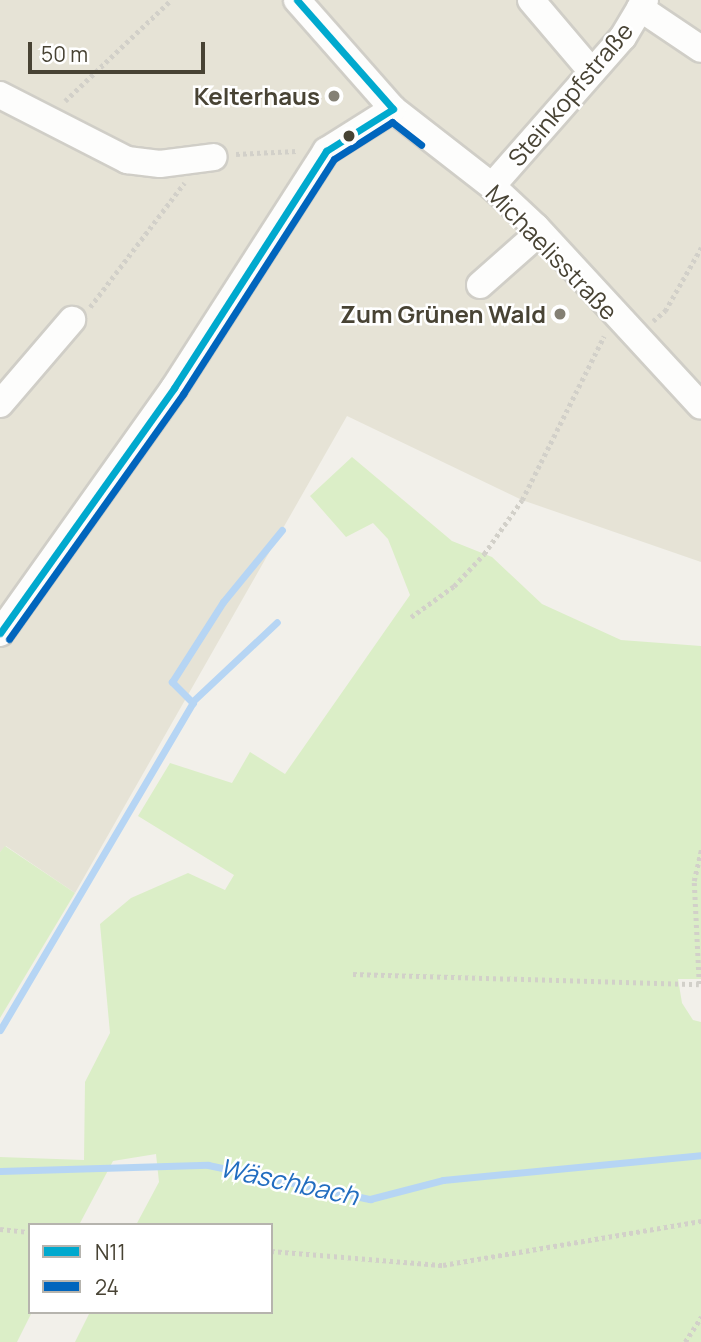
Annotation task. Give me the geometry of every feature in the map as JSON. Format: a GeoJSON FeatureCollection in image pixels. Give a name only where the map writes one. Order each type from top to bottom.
{"type":"FeatureCollection","features":[{"type":"Feature","properties":{"kind":"street","name":"Michaelisstraße"},"geometry":{"type":"LineString","coordinates":[[298,0],[393,109],[492,186],[540,232],[634,338],[701,406]]}},
{"type":"Feature","properties":{"kind":"street"},"geometry":{"type":"LineString","coordinates":[[531,0],[592,72]]}},
{"type":"Feature","properties":{"kind":"street"},"geometry":{"type":"LineString","coordinates":[[643,4],[701,49]]}},
{"type":"Feature","properties":{"kind":"street","name":"Steinkopfstraße"},"geometry":{"type":"LineString","coordinates":[[492,186],[592,72],[643,4]]}},
{"type":"Feature","properties":{"kind":"street"},"geometry":{"type":"LineString","coordinates":[[0,95],[127,160],[160,164],[204,159]]}},
{"type":"Feature","properties":{"kind":"street"},"geometry":{"type":"LineString","coordinates":[[3,621],[174,388],[326,151],[393,109]]}},
{"type":"Feature","properties":{"kind":"street"},"geometry":{"type":"LineString","coordinates":[[480,285],[540,232]]}},
{"type":"Feature","properties":{"kind":"street"},"geometry":{"type":"LineString","coordinates":[[0,404],[72,320]]}},
{"type":"Feature","properties":{"kind":"path"},"geometry":{"type":"LineString","coordinates":[[64,103],[171,0]]}},
{"type":"Feature","properties":{"kind":"path"},"geometry":{"type":"LineString","coordinates":[[72,320],[89,308],[204,159],[265,151],[326,151]]}},
{"type":"Feature","properties":{"kind":"path"},"geometry":{"type":"LineString","coordinates":[[634,338],[665,311],[701,248]]}},
{"type":"Feature","properties":{"kind":"path"},"geometry":{"type":"LineString","coordinates":[[411,617],[454,586],[484,554],[522,500],[614,316]]}},
{"type":"Feature","properties":{"kind":"path"},"geometry":{"type":"LineString","coordinates":[[353,974],[699,984],[694,881],[701,850]]}},
{"type":"Feature","properties":{"kind":"path"},"geometry":{"type":"LineString","coordinates":[[273,1251],[443,1265],[701,1221]]}},
{"type":"Feature","properties":{"kind":"path"},"geometry":{"type":"LineString","coordinates":[[0,1229],[28,1232]]}},
{"type":"Feature","properties":{"kind":"path"},"geometry":{"type":"LineString","coordinates":[[685,1342],[701,1317]]}},
{"type":"Feature","properties":{"kind":"shaded area"},"geometry":{"type":"Polygon","coordinates":[[[0,0],[701,0],[701,562],[522,500],[347,416],[75,893],[6,846],[0,852],[0,0]]]}},
{"type":"Feature","properties":{"kind":"green space"},"geometry":{"type":"Polygon","coordinates":[[[352,457],[452,541],[492,557],[542,604],[621,640],[701,646],[701,979],[678,979],[682,1003],[693,1020],[701,1022],[701,1342],[75,1342],[89,1314],[273,1314],[273,1223],[137,1223],[159,1182],[156,1154],[113,1161],[80,1223],[28,1223],[28,1314],[31,1314],[17,1342],[0,1342],[0,1157],[84,1160],[85,1082],[110,1033],[100,924],[131,898],[188,873],[225,890],[234,875],[138,816],[170,763],[232,783],[250,752],[285,774],[410,595],[388,539],[373,523],[346,537],[310,496],[352,457]]]}},
{"type":"Feature","properties":{"kind":"green space"},"geometry":{"type":"Polygon","coordinates":[[[5,846],[75,893],[0,1018],[0,852],[5,846]]]}},
{"type":"Feature","properties":{"kind":"waterway"},"geometry":{"type":"LineString","coordinates":[[0,1030],[193,703],[172,682],[223,602],[282,530]]}},
{"type":"Feature","properties":{"kind":"waterway"},"geometry":{"type":"LineString","coordinates":[[193,701],[277,622]]}},
{"type":"Feature","properties":{"kind":"waterway","name":"Wäschbach"},"geometry":{"type":"LineString","coordinates":[[0,1171],[208,1165],[370,1199],[443,1180],[701,1155]]}},
{"type":"Feature","properties":{"kind":"transit line","name":"N11"},"geometry":{"type":"LineString","coordinates":[[297,0],[393,109]]}},
{"type":"Feature","properties":{"kind":"transit line","name":"N11"},"geometry":{"type":"LineString","coordinates":[[0,633],[174,388],[326,151],[393,109]]}},
{"type":"Feature","properties":{"kind":"transit line","name":"24"},"geometry":{"type":"LineString","coordinates":[[9,639],[183,394],[334,159],[392,122],[421,145]]}},
{"type":"Feature","properties":{"kind":"place","name":"Kelterhaus"},"geometry":{"type":"Point","coordinates":[334,96]}},
{"type":"Feature","properties":{"kind":"place","name":"Zum Grünen Wald"},"geometry":{"type":"Point","coordinates":[560,314]}}]}
